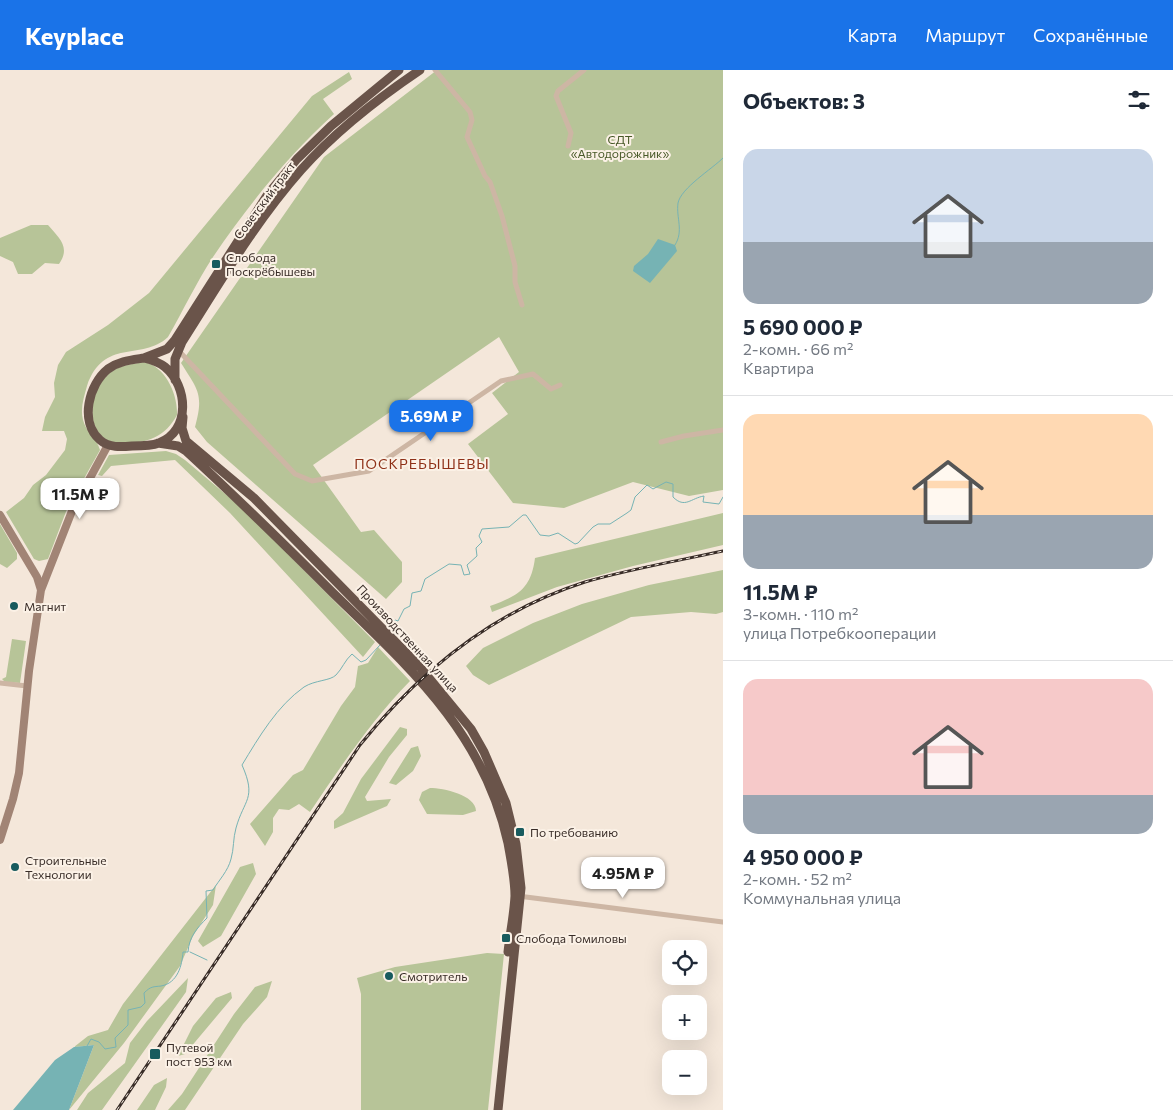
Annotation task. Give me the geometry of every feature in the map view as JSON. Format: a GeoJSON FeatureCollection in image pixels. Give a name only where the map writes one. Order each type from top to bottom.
{"type":"FeatureCollection","features":[{"type":"Feature","properties":{"kind":"highway","name":"Советский тракт"},"geometry":{"type":"LineString","coordinates":[[144,358],[167,349],[175,340],[268,194],[297,159],[331,126],[399,70]]}},
{"type":"Feature","properties":{"kind":"highway","name":"Советский тракт"},"geometry":{"type":"LineString","coordinates":[[175,380],[174,369],[178,350],[266,214],[301,170],[339,132],[420,70]]}},
{"type":"Feature","properties":{"kind":"highway"},"geometry":{"type":"LineString","coordinates":[[144,358],[164,366],[175,380],[183,406],[183,417],[176,429],[158,443],[124,447],[108,445],[96,436],[88,417],[90,398],[101,376],[114,366],[129,360],[144,358]]}},
{"type":"Feature","properties":{"kind":"highway","name":"Производственная улица"},"geometry":{"type":"LineString","coordinates":[[183,417],[183,435],[192,447],[254,498],[471,729],[484,752],[506,803],[516,844],[518,896],[498,1110]]}},
{"type":"Feature","properties":{"kind":"highway","name":"Производственная улица"},"geometry":{"type":"LineString","coordinates":[[158,443],[178,446],[186,451],[359,610]]}},
{"type":"Feature","properties":{"kind":"highway","name":"Производственная улица"},"geometry":{"type":"LineString","coordinates":[[492,1110],[518,896]]}},
{"type":"Feature","properties":{"kind":"main road"},"geometry":{"type":"LineString","coordinates":[[0,840],[14,799],[27,686],[42,590],[72,511],[108,445]]}},
{"type":"Feature","properties":{"kind":"main road"},"geometry":{"type":"LineString","coordinates":[[0,515],[29,563],[42,590]]}},
{"type":"Feature","properties":{"kind":"main road"},"geometry":{"type":"LineString","coordinates":[[29,563],[41,570],[50,566]]}},
{"type":"Feature","properties":{"kind":"street"},"geometry":{"type":"LineString","coordinates":[[435,70],[470,112],[472,120],[467,137],[485,176],[490,182],[502,216],[515,266],[515,282],[522,305]]}},
{"type":"Feature","properties":{"kind":"street"},"geometry":{"type":"LineString","coordinates":[[568,146],[571,133],[556,96],[558,91],[584,70]]}},
{"type":"Feature","properties":{"kind":"street"},"geometry":{"type":"LineString","coordinates":[[178,350],[295,474],[312,480],[368,471],[501,381],[533,374],[551,389],[560,385]]}},
{"type":"Feature","properties":{"kind":"street"},"geometry":{"type":"LineString","coordinates":[[661,442],[684,436],[723,430]]}},
{"type":"Feature","properties":{"kind":"street"},"geometry":{"type":"LineString","coordinates":[[0,683],[27,686]]}},
{"type":"Feature","properties":{"kind":"street"},"geometry":{"type":"LineString","coordinates":[[518,896],[723,922]]}},
{"type":"Feature","properties":{"kind":"green space","name":"СДТ «Автодорожник»"},"geometry":{"type":"Polygon","coordinates":[[[437,70],[723,70],[723,490],[689,496],[633,482],[564,508],[513,503],[468,444],[508,414],[492,393],[519,372],[499,337],[313,465],[361,532],[374,530],[402,562],[402,582],[386,599],[207,442],[195,427],[199,407],[198,393],[181,363],[324,157],[437,70]]]}},
{"type":"Feature","properties":{"kind":"green space"},"geometry":{"type":"Polygon","coordinates":[[[349,72],[352,79],[323,99],[334,114],[285,164],[240,219],[207,267],[168,337],[146,348],[113,356],[103,361],[94,371],[87,386],[82,416],[84,424],[100,450],[67,509],[48,559],[39,561],[34,559],[6,512],[24,498],[33,485],[46,475],[65,450],[67,439],[64,431],[42,431],[45,417],[55,397],[54,383],[58,365],[66,352],[108,325],[149,293],[312,96],[349,72]]]}},
{"type":"Feature","properties":{"kind":"green space"},"geometry":{"type":"Polygon","coordinates":[[[31,225],[48,225],[62,243],[64,253],[59,264],[45,263],[32,274],[18,274],[13,262],[0,256],[0,238],[31,225]]]}},
{"type":"Feature","properties":{"kind":"green space"},"geometry":{"type":"Polygon","coordinates":[[[144,362],[158,369],[169,382],[175,398],[177,415],[167,429],[148,440],[123,443],[111,442],[98,432],[94,424],[92,414],[95,395],[104,378],[111,372],[127,365],[144,362]]]}},
{"type":"Feature","properties":{"kind":"green space"},"geometry":{"type":"Polygon","coordinates":[[[166,451],[176,454],[185,460],[242,508],[375,642],[363,657],[230,513],[175,460],[111,466],[102,476],[98,475],[109,455],[166,451]]]}},
{"type":"Feature","properties":{"kind":"green space"},"geometry":{"type":"Polygon","coordinates":[[[723,513],[723,545],[633,566],[557,587],[492,612],[490,606],[508,599],[522,590],[530,577],[535,558],[723,513]]]}},
{"type":"Feature","properties":{"kind":"green space"},"geometry":{"type":"Polygon","coordinates":[[[0,524],[17,553],[17,559],[7,568],[0,564],[0,524]]]}},
{"type":"Feature","properties":{"kind":"green space"},"geometry":{"type":"Polygon","coordinates":[[[723,570],[723,612],[716,614],[691,612],[631,617],[489,685],[473,675],[466,666],[483,648],[533,623],[582,604],[649,585],[723,570]]]}},
{"type":"Feature","properties":{"kind":"green space"},"geometry":{"type":"Polygon","coordinates":[[[12,639],[26,641],[20,683],[5,682],[2,679],[6,677],[12,639]]]}},
{"type":"Feature","properties":{"kind":"green space"},"geometry":{"type":"Polygon","coordinates":[[[378,647],[410,681],[369,728],[310,812],[299,804],[289,810],[279,809],[273,818],[273,832],[265,846],[250,824],[293,775],[303,770],[341,706],[355,687],[358,666],[368,663],[378,647]]]}},
{"type":"Feature","properties":{"kind":"green space"},"geometry":{"type":"Polygon","coordinates":[[[400,727],[407,729],[407,735],[389,757],[365,797],[367,801],[391,799],[387,806],[334,829],[334,821],[343,813],[361,779],[400,727]]]}},
{"type":"Feature","properties":{"kind":"green space"},"geometry":{"type":"Polygon","coordinates":[[[418,746],[421,756],[413,771],[396,785],[389,783],[411,748],[418,746]]]}},
{"type":"Feature","properties":{"kind":"green space"},"geometry":{"type":"Polygon","coordinates":[[[430,788],[443,789],[465,797],[475,805],[476,811],[463,815],[427,814],[419,800],[422,792],[430,788]]]}},
{"type":"Feature","properties":{"kind":"green space"},"geometry":{"type":"Polygon","coordinates":[[[253,863],[256,874],[221,936],[203,947],[198,941],[240,867],[253,863]]]}},
{"type":"Feature","properties":{"kind":"green space"},"geometry":{"type":"Polygon","coordinates":[[[216,885],[213,905],[193,936],[180,966],[124,1043],[69,1110],[94,1045],[74,1047],[88,1036],[108,1030],[123,1004],[216,885]]]}},
{"type":"Feature","properties":{"kind":"green space"},"geometry":{"type":"Polygon","coordinates":[[[487,953],[504,954],[488,1110],[361,1110],[361,994],[357,978],[395,967],[487,953]]]}},
{"type":"Feature","properties":{"kind":"green space"},"geometry":{"type":"Polygon","coordinates":[[[188,978],[186,992],[102,1110],[77,1110],[88,1093],[125,1063],[130,1043],[147,1021],[188,978]]]}},
{"type":"Feature","properties":{"kind":"green space"},"geometry":{"type":"Polygon","coordinates":[[[272,981],[267,997],[243,1024],[185,1110],[168,1110],[182,1094],[234,1014],[255,987],[272,981]]]}},
{"type":"Feature","properties":{"kind":"green space"},"geometry":{"type":"Polygon","coordinates":[[[231,992],[232,998],[185,1054],[178,1056],[193,1026],[216,998],[231,992]]]}},
{"type":"Feature","properties":{"kind":"green space"},"geometry":{"type":"Polygon","coordinates":[[[167,1078],[166,1087],[155,1110],[137,1110],[154,1085],[167,1078]]]}},
{"type":"Feature","properties":{"kind":"water"},"geometry":{"type":"Polygon","coordinates":[[[658,239],[675,245],[677,251],[650,283],[633,271],[634,266],[648,254],[658,239]]]}},
{"type":"Feature","properties":{"kind":"water"},"geometry":{"type":"Polygon","coordinates":[[[94,1045],[69,1110],[13,1110],[55,1060],[74,1047],[94,1045]]]}},
{"type":"Feature","properties":{"kind":"waterway"},"geometry":{"type":"LineString","coordinates":[[675,245],[679,235],[678,203],[680,197],[723,158]]}},
{"type":"Feature","properties":{"kind":"waterway"},"geometry":{"type":"LineString","coordinates":[[395,634],[398,628],[393,624],[395,620],[398,621],[404,609],[410,606],[412,593],[421,591],[425,579],[449,564],[461,565],[464,575],[470,574],[467,565],[477,556],[476,548],[482,542],[479,536],[482,529],[509,527],[523,515],[526,515],[540,535],[549,536],[558,533],[575,544],[593,527],[598,524],[610,524],[631,510],[635,497],[647,485],[653,489],[666,482],[673,484],[673,497],[681,502],[688,502],[704,496],[703,502],[719,504],[723,497]]}},
{"type":"Feature","properties":{"kind":"waterway"},"geometry":{"type":"LineString","coordinates":[[87,1046],[91,1039],[99,1042],[105,1049],[116,1047],[115,1038],[128,1025],[128,1010],[141,1007],[145,1003],[144,993],[146,991],[152,987],[167,984],[178,973],[183,952],[188,952],[194,933],[207,918],[206,891],[213,890],[230,863],[236,828],[249,792],[249,785],[242,765],[269,723],[285,703],[304,687],[333,677],[352,654],[361,662],[366,660],[380,645]]}},
{"type":"Feature","properties":{"kind":"waterway"},"geometry":{"type":"LineString","coordinates":[[190,952],[207,960]]}},
{"type":"Feature","properties":{"kind":"railway"},"geometry":{"type":"LineString","coordinates":[[117,1110],[360,745],[407,693],[433,669],[489,627],[520,609],[552,594],[602,577],[723,551]]}},
{"type":"Feature","properties":{"kind":"place","name":"Слобода Поскрёбышевы"},"geometry":{"type":"Point","coordinates":[216,264]}},
{"type":"Feature","properties":{"kind":"place","name":"Магнит"},"geometry":{"type":"Point","coordinates":[14,606]}},
{"type":"Feature","properties":{"kind":"place","name":"По требованию"},"geometry":{"type":"Point","coordinates":[520,832]}},
{"type":"Feature","properties":{"kind":"place","name":"Строительные Технологии"},"geometry":{"type":"Point","coordinates":[15,867]}},
{"type":"Feature","properties":{"kind":"place","name":"Слобода Томиловы"},"geometry":{"type":"Point","coordinates":[506,938]}},
{"type":"Feature","properties":{"kind":"place","name":"Смотритель"},"geometry":{"type":"Point","coordinates":[389,976]}},
{"type":"Feature","properties":{"kind":"place","name":"Путевой пост 953 км"},"geometry":{"type":"Point","coordinates":[155,1054]}},
{"type":"Feature","properties":{"kind":"district","name":"ПОСКРЕБЫШЕВЫ"},"geometry":{"type":"Point","coordinates":[422,463]}}]}
